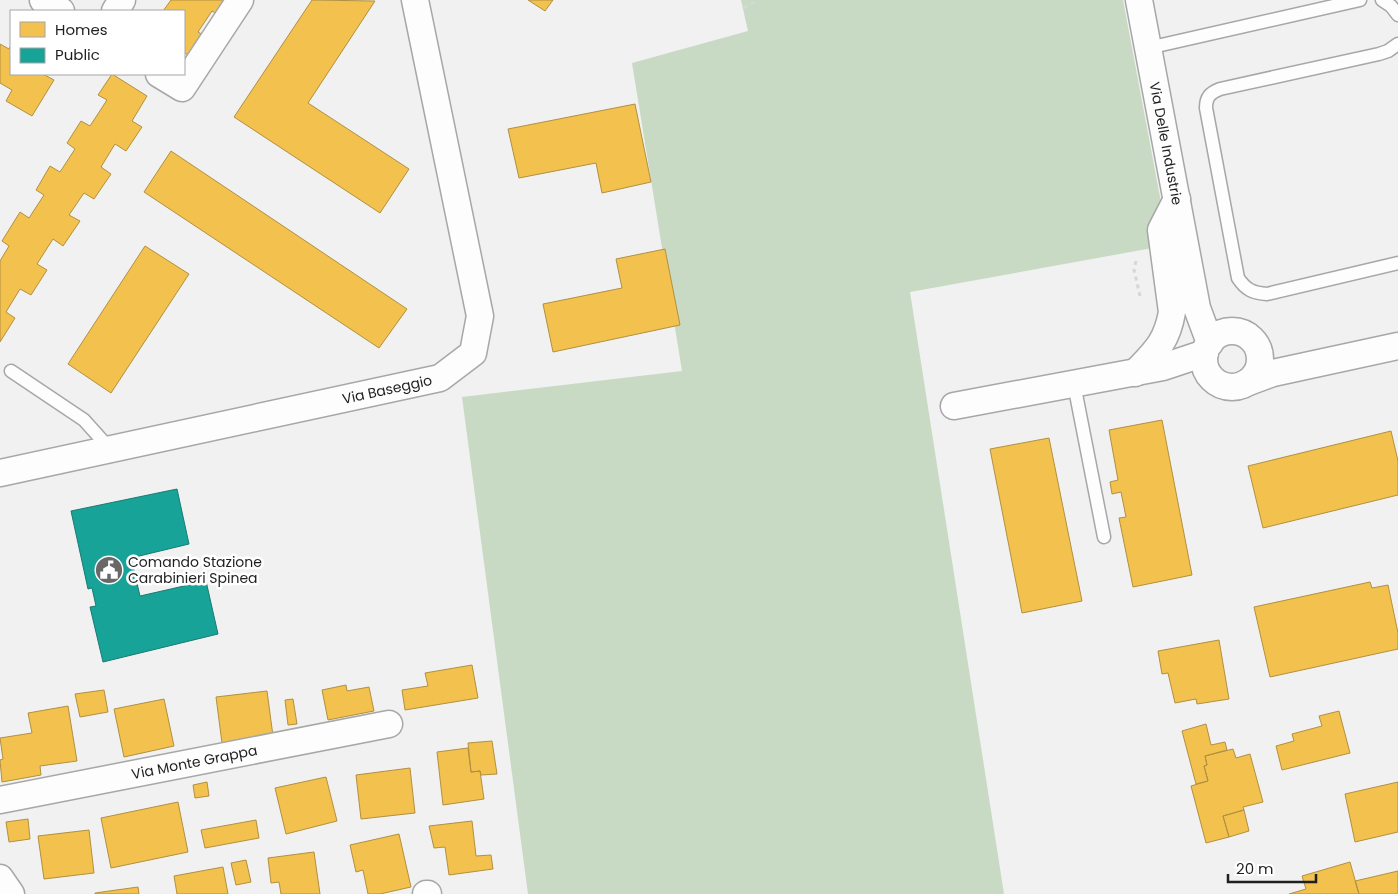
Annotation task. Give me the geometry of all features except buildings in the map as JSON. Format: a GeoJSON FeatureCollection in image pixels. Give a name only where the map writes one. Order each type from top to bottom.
{"type":"FeatureCollection","features":[{"type":"Feature","properties":{"kind":"street"},"geometry":{"type":"LineString","coordinates":[[43,0],[59,10]]}},
{"type":"Feature","properties":{"kind":"street"},"geometry":{"type":"LineString","coordinates":[[161,75],[182,88],[240,0]]}},
{"type":"Feature","properties":{"kind":"street","name":"Via Baseggio"},"geometry":{"type":"LineString","coordinates":[[0,473],[440,378],[474,353],[480,316],[415,0]]}},
{"type":"Feature","properties":{"kind":"street","name":"Via Delle Industrie"},"geometry":{"type":"LineString","coordinates":[[1139,0],[1197,308],[1208,357],[1217,383],[1228,387],[1239,386],[1273,373],[1398,346]]}},
{"type":"Feature","properties":{"kind":"street"},"geometry":{"type":"LineString","coordinates":[[1135,373],[1158,348],[1166,337],[1170,325],[1172,312],[1161,230],[1177,199]]}},
{"type":"Feature","properties":{"kind":"street","name":"Via Delle Industrie"},"geometry":{"type":"LineString","coordinates":[[1193,288],[1206,310],[1218,323],[1232,331],[1244,334],[1257,347],[1272,357],[1305,365]]}},
{"type":"Feature","properties":{"kind":"street"},"geometry":{"type":"LineString","coordinates":[[954,406],[1135,373],[1208,357],[1215,337],[1232,331]]}},
{"type":"Feature","properties":{"kind":"street"},"geometry":{"type":"LineString","coordinates":[[1246,383],[1258,368],[1260,357],[1257,347]]}},
{"type":"Feature","properties":{"kind":"street","name":"Via Monte Grappa"},"geometry":{"type":"LineString","coordinates":[[0,800],[388,724]]}},
{"type":"Feature","properties":{"kind":"street"},"geometry":{"type":"LineString","coordinates":[[0,878],[11,894]]}},
{"type":"Feature","properties":{"kind":"lane"},"geometry":{"type":"LineString","coordinates":[[1148,48],[1360,0]]}},
{"type":"Feature","properties":{"kind":"lane"},"geometry":{"type":"LineString","coordinates":[[1382,0],[1391,6],[1398,15]]}},
{"type":"Feature","properties":{"kind":"lane"},"geometry":{"type":"LineString","coordinates":[[1398,44],[1388,51],[1379,54],[1220,89],[1211,93],[1206,100],[1238,278],[1244,287],[1254,294],[1267,294],[1398,263]]}},
{"type":"Feature","properties":{"kind":"lane"},"geometry":{"type":"LineString","coordinates":[[11,371],[84,420],[110,449]]}},
{"type":"Feature","properties":{"kind":"lane"},"geometry":{"type":"LineString","coordinates":[[1074,384],[1104,537]]}},
{"type":"Feature","properties":{"kind":"path"},"geometry":{"type":"LineString","coordinates":[[744,8],[758,0]]}},
{"type":"Feature","properties":{"kind":"path"},"geometry":{"type":"LineString","coordinates":[[1138,257],[1134,270],[1139,294],[1144,298]]}},
{"type":"Feature","properties":{"kind":"green space"},"geometry":{"type":"Polygon","coordinates":[[[741,0],[1123,0],[1169,245],[910,292],[1004,894],[528,894],[462,397],[682,371],[632,63],[748,31],[741,0]]]}},
{"type":"Feature","properties":{"kind":"place","name":"Comando Stazione Carabinieri Spinea"},"geometry":{"type":"Point","coordinates":[109,570]}}]}
